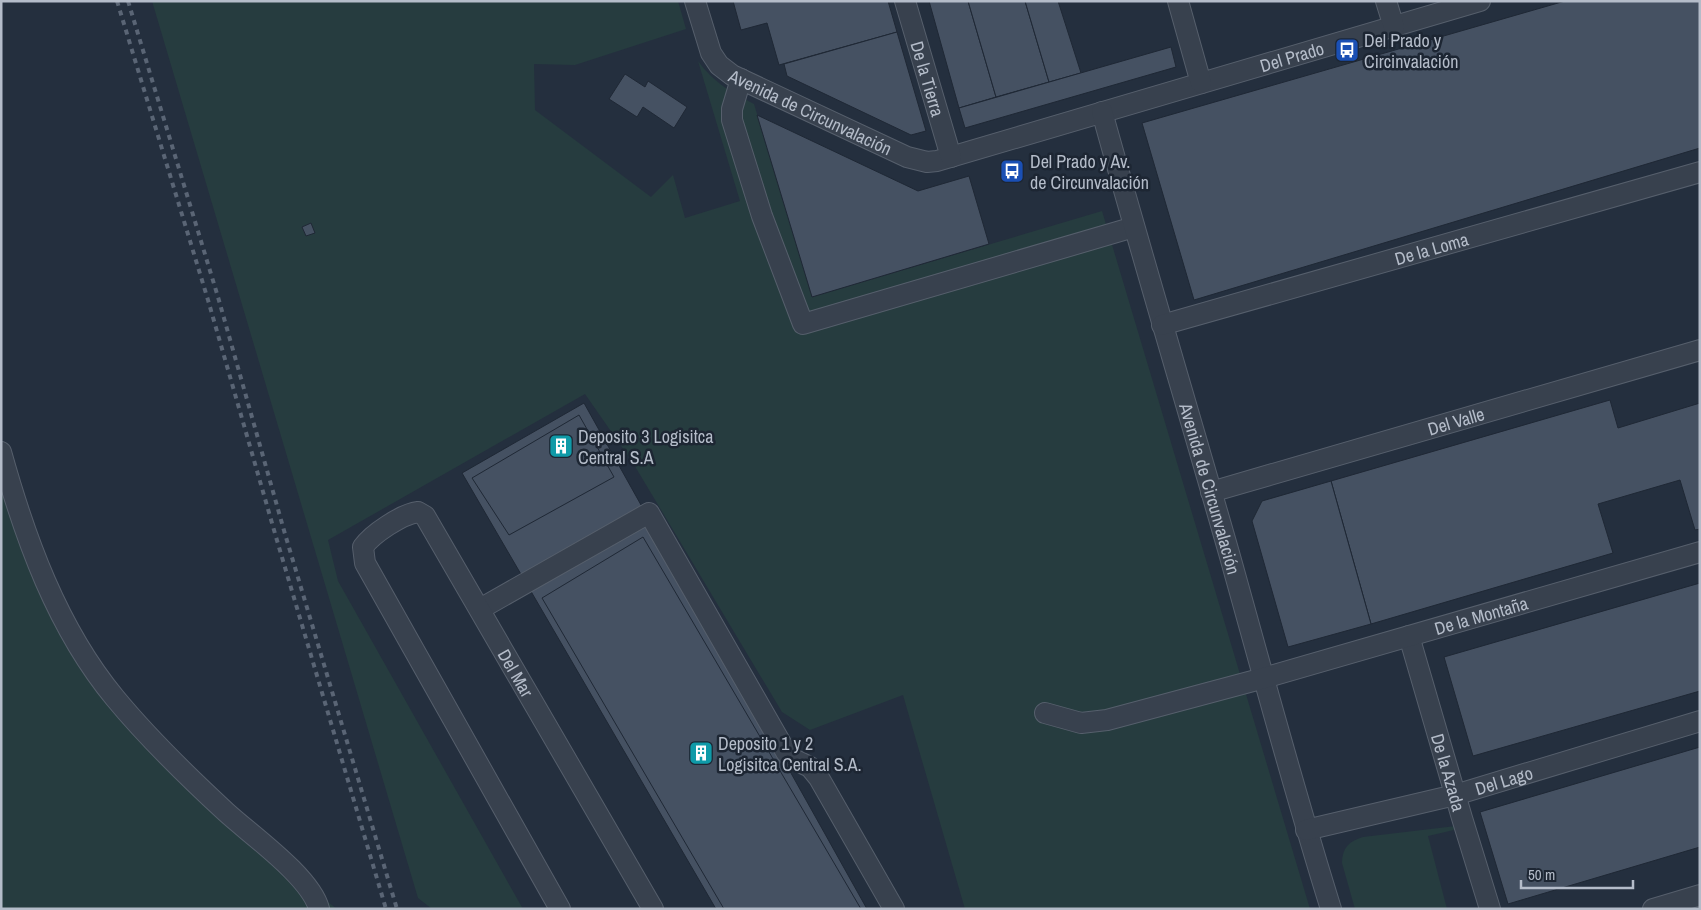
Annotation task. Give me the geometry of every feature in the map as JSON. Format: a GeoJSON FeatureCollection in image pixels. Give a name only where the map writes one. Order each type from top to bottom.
{"type":"FeatureCollection","features":[{"type":"Feature","properties":{"kind":"street","name":"Avenida de Circunvalación"},"geometry":{"type":"LineString","coordinates":[[695,1],[711,53],[719,65],[732,75],[908,157],[927,162],[951,157],[1102,112],[1306,830],[1331,909]]}},
{"type":"Feature","properties":{"kind":"street","name":"De la Tierra"},"geometry":{"type":"LineString","coordinates":[[905,1],[951,157]]}},
{"type":"Feature","properties":{"kind":"street"},"geometry":{"type":"LineString","coordinates":[[1178,1],[1200,83]]}},
{"type":"Feature","properties":{"kind":"street"},"geometry":{"type":"LineString","coordinates":[[1386,1],[1394,27]]}},
{"type":"Feature","properties":{"kind":"street","name":"Del Prado"},"geometry":{"type":"LineString","coordinates":[[1102,112],[1480,1]]}},
{"type":"Feature","properties":{"kind":"street"},"geometry":{"type":"LineString","coordinates":[[741,79],[732,109],[732,120],[762,216],[803,324],[1134,227]]}},
{"type":"Feature","properties":{"kind":"street","name":"De la Loma"},"geometry":{"type":"LineString","coordinates":[[1162,326],[1700,172]]}},
{"type":"Feature","properties":{"kind":"street","name":"Del Valle"},"geometry":{"type":"LineString","coordinates":[[1211,492],[1700,350]]}},
{"type":"Feature","properties":{"kind":"street"},"geometry":{"type":"LineString","coordinates":[[1,452],[14,500],[34,556],[60,612],[86,657],[114,697],[175,762],[226,812],[293,870],[317,900],[319,909]]}},
{"type":"Feature","properties":{"kind":"street","name":"Del Mar"},"geometry":{"type":"LineString","coordinates":[[560,909],[365,563],[362,547],[369,538],[410,513],[418,512],[425,516],[653,909]]}},
{"type":"Feature","properties":{"kind":"street"},"geometry":{"type":"LineString","coordinates":[[480,609],[649,513],[786,752],[792,758],[810,767],[819,778],[894,909]]}},
{"type":"Feature","properties":{"kind":"street","name":"De la Montaña"},"geometry":{"type":"LineString","coordinates":[[1045,713],[1081,723],[1107,720],[1264,678],[1700,552]]}},
{"type":"Feature","properties":{"kind":"street","name":"De la Azada"},"geometry":{"type":"LineString","coordinates":[[1409,636],[1490,909]]}},
{"type":"Feature","properties":{"kind":"street","name":"Del Lago"},"geometry":{"type":"LineString","coordinates":[[1306,830],[1455,795],[1700,721]]}},
{"type":"Feature","properties":{"kind":"street"},"geometry":{"type":"LineString","coordinates":[[1653,909],[1700,895]]}},
{"type":"Feature","properties":{"kind":"green space"},"geometry":{"type":"Polygon","coordinates":[[[152,1],[678,1],[686,29],[575,65],[534,64],[535,110],[651,197],[673,175],[685,218],[740,201],[698,61],[723,86],[754,104],[812,297],[1102,211],[1310,909],[965,909],[903,695],[810,730],[782,712],[633,463],[585,394],[328,540],[338,581],[523,909],[432,909],[418,898],[152,1]]]}},
{"type":"Feature","properties":{"kind":"green space"},"geometry":{"type":"Polygon","coordinates":[[[1,487],[63,633],[232,827],[337,909],[1,909],[1,487]]]}},
{"type":"Feature","properties":{"kind":"green space"},"geometry":{"type":"Polygon","coordinates":[[[1456,826],[1458,829],[1428,836],[1447,909],[1355,909],[1342,863],[1343,853],[1350,843],[1363,837],[1456,826]]]}},
{"type":"Feature","properties":{"kind":"building"},"geometry":{"type":"Polygon","coordinates":[[[733,1],[888,1],[897,32],[779,65],[767,23],[741,30],[733,1]]]}},
{"type":"Feature","properties":{"kind":"building"},"geometry":{"type":"Polygon","coordinates":[[[929,1],[968,1],[996,97],[959,108],[929,1]]]}},
{"type":"Feature","properties":{"kind":"building"},"geometry":{"type":"Polygon","coordinates":[[[968,1],[1025,1],[1049,82],[996,97],[968,1]]]}},
{"type":"Feature","properties":{"kind":"building"},"geometry":{"type":"Polygon","coordinates":[[[1025,1],[1058,1],[1081,73],[1049,82],[1025,1]]]}},
{"type":"Feature","properties":{"kind":"building"},"geometry":{"type":"Polygon","coordinates":[[[1565,1],[1700,1],[1700,148],[1194,300],[1142,123],[1565,1]]]}},
{"type":"Feature","properties":{"kind":"building"},"geometry":{"type":"Polygon","coordinates":[[[897,32],[926,131],[911,135],[787,76],[784,64],[897,32]]]}},
{"type":"Feature","properties":{"kind":"building"},"geometry":{"type":"Polygon","coordinates":[[[1171,47],[1176,67],[965,128],[959,108],[1171,47]]]}},
{"type":"Feature","properties":{"kind":"building"},"geometry":{"type":"Polygon","coordinates":[[[625,74],[645,87],[648,81],[687,107],[674,128],[643,107],[637,117],[609,99],[625,74]]]}},
{"type":"Feature","properties":{"kind":"building"},"geometry":{"type":"Polygon","coordinates":[[[757,115],[918,191],[969,176],[989,244],[812,297],[757,115]]]}},
{"type":"Feature","properties":{"kind":"building"},"geometry":{"type":"Polygon","coordinates":[[[311,223],[315,233],[306,236],[302,227],[311,223]]]}},
{"type":"Feature","properties":{"kind":"building"},"geometry":{"type":"Polygon","coordinates":[[[1610,400],[1618,428],[1700,403],[1700,529],[1695,530],[1680,480],[1598,504],[1613,553],[1371,624],[1331,481],[1610,400]]]}},
{"type":"Feature","properties":{"kind":"building","name":"Deposito 1 y 2 Logisitca Central S.A."},"geometry":{"type":"Polygon","coordinates":[[[584,403],[867,909],[716,909],[462,473],[584,403]]]}},
{"type":"Feature","properties":{"kind":"building","name":"Deposito 3 Logisitca Central S.A"},"geometry":{"type":"Polygon","coordinates":[[[579,415],[614,477],[509,535],[472,478],[579,415]]]}},
{"type":"Feature","properties":{"kind":"building"},"geometry":{"type":"Polygon","coordinates":[[[1331,481],[1371,624],[1288,647],[1252,521],[1262,501],[1331,481]]]}},
{"type":"Feature","properties":{"kind":"building","name":"Deposito 1 y 2 Logisitca Central S.A."},"geometry":{"type":"Polygon","coordinates":[[[643,537],[861,909],[724,909],[542,598],[643,537]]]}},
{"type":"Feature","properties":{"kind":"building"},"geometry":{"type":"Polygon","coordinates":[[[1700,583],[1700,691],[1473,756],[1444,657],[1700,583]]]}},
{"type":"Feature","properties":{"kind":"building"},"geometry":{"type":"Polygon","coordinates":[[[1700,747],[1700,847],[1508,904],[1480,812],[1700,747]]]}},
{"type":"Feature","properties":{"kind":"railway"},"geometry":{"type":"LineString","coordinates":[[117,1],[208,300],[386,909]]}},
{"type":"Feature","properties":{"kind":"railway"},"geometry":{"type":"LineString","coordinates":[[128,1],[218,297],[285,534],[397,909]]}},
{"type":"Feature","properties":{"kind":"place","name":"Del Prado y Circinvalación"},"geometry":{"type":"Point","coordinates":[1347,50]}},
{"type":"Feature","properties":{"kind":"place","name":"Del Prado y Av. de Circunvalación"},"geometry":{"type":"Point","coordinates":[1012,171]}},
{"type":"Feature","properties":{"kind":"place","name":"Deposito 3 Logisitca Central S.A"},"geometry":{"type":"Point","coordinates":[561,446]}},
{"type":"Feature","properties":{"kind":"place","name":"Deposito 1 y 2 Logisitca Central S.A."},"geometry":{"type":"Point","coordinates":[701,753]}}]}
